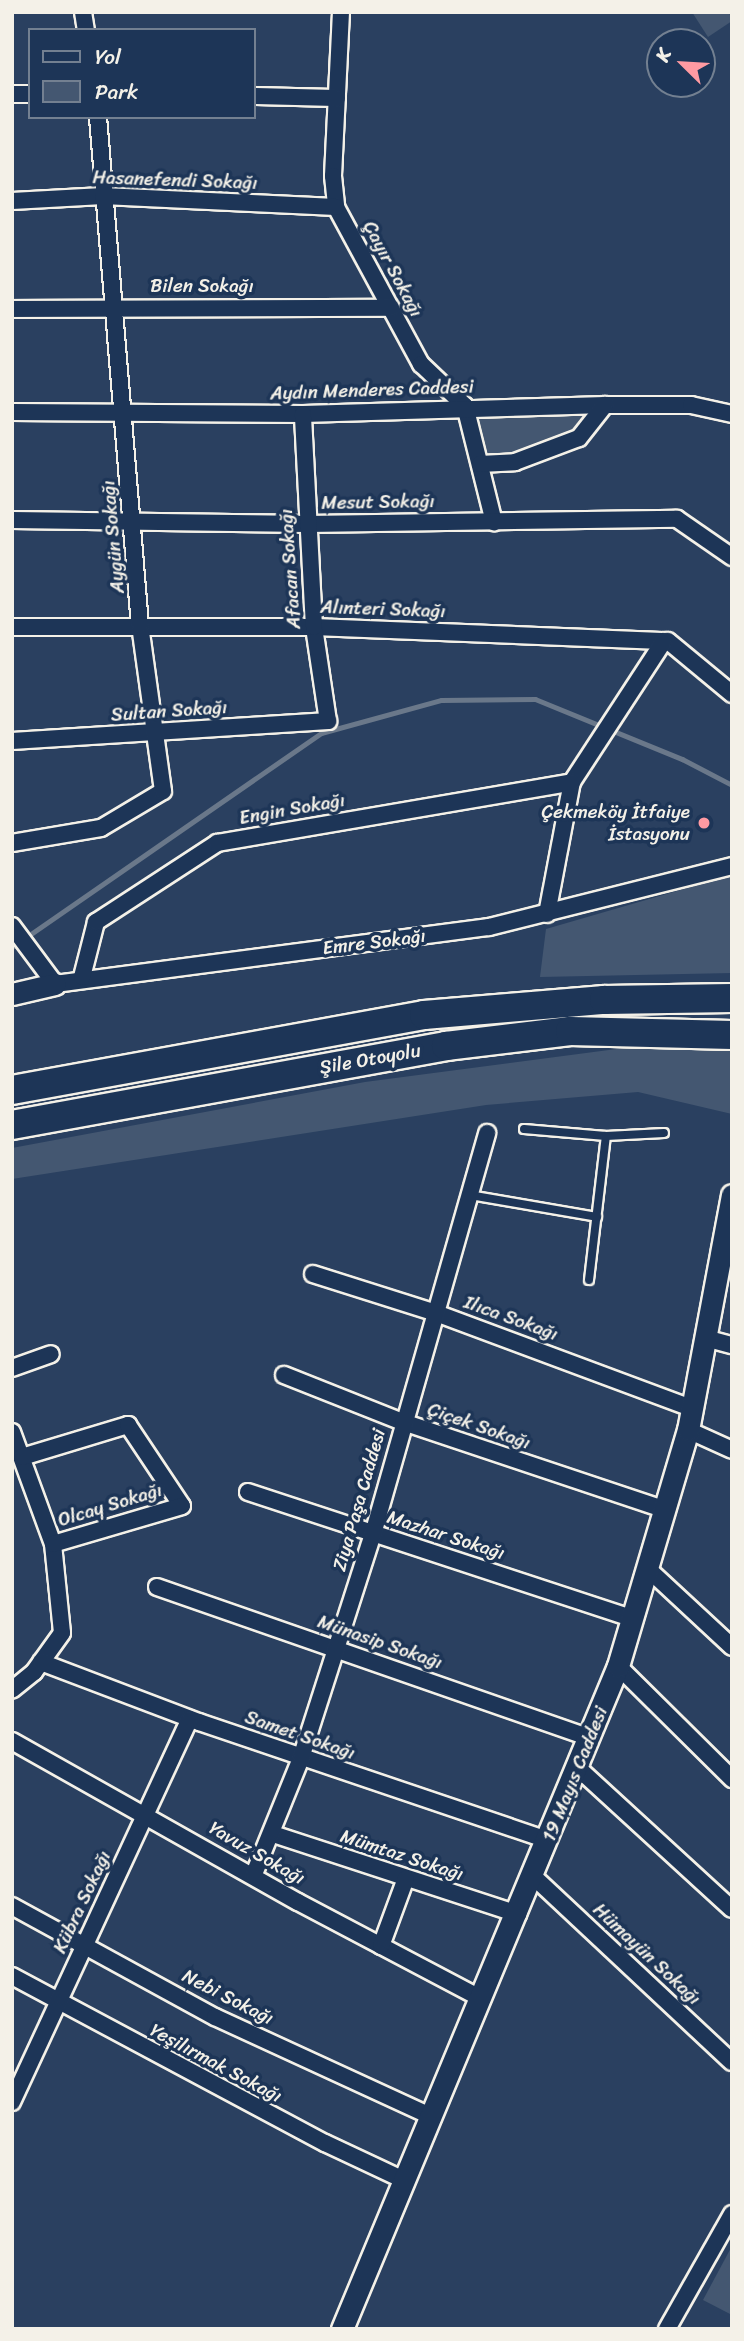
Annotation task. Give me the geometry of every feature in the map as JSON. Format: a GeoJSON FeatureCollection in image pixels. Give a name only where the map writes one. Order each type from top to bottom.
{"type":"FeatureCollection","features":[{"type":"Feature","properties":{"kind":"highway","name":"Şile Otoyolu"},"geometry":{"type":"LineString","coordinates":[[12,1090],[425,1015],[604,1000],[732,998]]}},
{"type":"Feature","properties":{"kind":"highway","name":"Şile Otoyolu"},"geometry":{"type":"LineString","coordinates":[[12,1125],[446,1046],[570,1031],[732,1035]]}},
{"type":"Feature","properties":{"kind":"street","name":"Çayır Sokağı"},"geometry":{"type":"LineString","coordinates":[[341,12],[333,176],[336,207],[421,364],[465,406]]}},
{"type":"Feature","properties":{"kind":"street"},"geometry":{"type":"LineString","coordinates":[[256,96],[337,98]]}},
{"type":"Feature","properties":{"kind":"street","name":"Aygün Sokağı"},"geometry":{"type":"LineString","coordinates":[[12,843],[101,828],[163,791],[152,734],[140,625],[117,306],[103,196],[98,119]]}},
{"type":"Feature","properties":{"kind":"street","name":"Hasanefendi Sokağı"},"geometry":{"type":"LineString","coordinates":[[12,201],[103,196],[336,207]]}},
{"type":"Feature","properties":{"kind":"street","name":"Bilen Sokağı"},"geometry":{"type":"LineString","coordinates":[[12,309],[117,306],[391,308]]}},
{"type":"Feature","properties":{"kind":"street"},"geometry":{"type":"LineString","coordinates":[[480,464],[515,462],[579,438],[605,405]]}},
{"type":"Feature","properties":{"kind":"street","name":"Aydın Menderes Caddesi"},"geometry":{"type":"LineString","coordinates":[[12,412],[303,414],[465,406],[526,410],[605,405],[691,405],[732,414]]}},
{"type":"Feature","properties":{"kind":"street"},"geometry":{"type":"LineString","coordinates":[[465,406],[494,522]]}},
{"type":"Feature","properties":{"kind":"street","name":"Afacan Sokağı"},"geometry":{"type":"LineString","coordinates":[[303,414],[314,627],[328,721]]}},
{"type":"Feature","properties":{"kind":"street","name":"Mesut Sokağı"},"geometry":{"type":"LineString","coordinates":[[12,520],[307,524],[677,519],[732,557]]}},
{"type":"Feature","properties":{"kind":"street","name":"Alınteri Sokağı"},"geometry":{"type":"LineString","coordinates":[[12,627],[314,627],[664,641]]}},
{"type":"Feature","properties":{"kind":"street"},"geometry":{"type":"LineString","coordinates":[[547,914],[572,782],[664,641],[732,694]]}},
{"type":"Feature","properties":{"kind":"street","name":"Sultan Sokağı"},"geometry":{"type":"LineString","coordinates":[[12,740],[152,734],[328,721]]}},
{"type":"Feature","properties":{"kind":"street","name":"Engin Sokağı"},"geometry":{"type":"LineString","coordinates":[[82,977],[96,922],[217,844],[572,782]]}},
{"type":"Feature","properties":{"kind":"street","name":"Emre Sokağı"},"geometry":{"type":"LineString","coordinates":[[12,994],[82,977],[489,927],[732,866]]}},
{"type":"Feature","properties":{"kind":"street"},"geometry":{"type":"LineString","coordinates":[[14,929],[24,948],[55,984]]}},
{"type":"Feature","properties":{"kind":"street","name":"Ziya Paşa Caddesi"},"geometry":{"type":"LineString","coordinates":[[254,1874],[273,1835],[301,1758],[334,1648],[373,1534],[487,1133]]}},
{"type":"Feature","properties":{"kind":"street","name":"19 Mayıs Caddesi"},"geometry":{"type":"LineString","coordinates":[[342,2329],[579,1769],[588,1737],[618,1666],[688,1430],[732,1195]]}},
{"type":"Feature","properties":{"kind":"street","name":"Ilıca Sokağı"},"geometry":{"type":"LineString","coordinates":[[313,1274],[436,1313],[692,1408]]}},
{"type":"Feature","properties":{"kind":"street"},"geometry":{"type":"LineString","coordinates":[[705,1338],[732,1345]]}},
{"type":"Feature","properties":{"kind":"street"},"geometry":{"type":"LineString","coordinates":[[12,1368],[51,1354]]}},
{"type":"Feature","properties":{"kind":"street","name":"Çiçek Sokağı"},"geometry":{"type":"LineString","coordinates":[[284,1375],[404,1422],[663,1509]]}},
{"type":"Feature","properties":{"kind":"street","name":"Olcay Sokağı"},"geometry":{"type":"LineString","coordinates":[[22,1457],[128,1425],[182,1506],[53,1544]]}},
{"type":"Feature","properties":{"kind":"street"},"geometry":{"type":"LineString","coordinates":[[688,1430],[732,1450]]}},
{"type":"Feature","properties":{"kind":"street"},"geometry":{"type":"LineString","coordinates":[[12,1432],[53,1544],[62,1633],[41,1662],[12,1690]]}},
{"type":"Feature","properties":{"kind":"street","name":"Mazhar Sokağı"},"geometry":{"type":"LineString","coordinates":[[248,1492],[631,1618]]}},
{"type":"Feature","properties":{"kind":"street"},"geometry":{"type":"LineString","coordinates":[[647,1568],[732,1647]]}},
{"type":"Feature","properties":{"kind":"street","name":"Münasip Sokağı"},"geometry":{"type":"LineString","coordinates":[[157,1587],[588,1737]]}},
{"type":"Feature","properties":{"kind":"street","name":"Samet Sokağı"},"geometry":{"type":"LineString","coordinates":[[41,1662],[301,1758],[548,1840]]}},
{"type":"Feature","properties":{"kind":"street"},"geometry":{"type":"LineString","coordinates":[[618,1666],[732,1779]]}},
{"type":"Feature","properties":{"kind":"street","name":"Kübra Sokağı"},"geometry":{"type":"LineString","coordinates":[[12,2102],[190,1719]]}},
{"type":"Feature","properties":{"kind":"street","name":"Yavuz Sokağı"},"geometry":{"type":"LineString","coordinates":[[12,1741],[381,1946],[482,1999]]}},
{"type":"Feature","properties":{"kind":"street"},"geometry":{"type":"LineString","coordinates":[[579,1769],[732,1909]]}},
{"type":"Feature","properties":{"kind":"street","name":"Mümtaz Sokağı"},"geometry":{"type":"LineString","coordinates":[[273,1835],[518,1914]]}},
{"type":"Feature","properties":{"kind":"street","name":"Hümayün Sokağı"},"geometry":{"type":"LineString","coordinates":[[533,1876],[732,2062]]}},
{"type":"Feature","properties":{"kind":"street"},"geometry":{"type":"LineString","coordinates":[[381,1946],[407,1878]]}},
{"type":"Feature","properties":{"kind":"street","name":"Nebi Sokağı"},"geometry":{"type":"LineString","coordinates":[[12,1906],[86,1944],[215,2017],[430,2116]]}},
{"type":"Feature","properties":{"kind":"street","name":"Yeşilırmak Sokağı"},"geometry":{"type":"LineString","coordinates":[[12,1976],[58,2003],[404,2180]]}},
{"type":"Feature","properties":{"kind":"street"},"geometry":{"type":"LineString","coordinates":[[667,2329],[727,2232],[732,2214]]}},
{"type":"Feature","properties":{"kind":"lane"},"geometry":{"type":"LineString","coordinates":[[524,1129],[606,1136],[664,1133]]}},
{"type":"Feature","properties":{"kind":"lane"},"geometry":{"type":"LineString","coordinates":[[589,1280],[606,1136]]}},
{"type":"Feature","properties":{"kind":"lane"},"geometry":{"type":"LineString","coordinates":[[470,1195],[597,1217]]}},
{"type":"Feature","properties":{"kind":"green space"},"geometry":{"type":"Polygon","coordinates":[[[692,12],[729,12],[732,21],[716,32],[716,28],[702,28],[692,12]]]}},
{"type":"Feature","properties":{"kind":"green space"},"geometry":{"type":"Polygon","coordinates":[[[590,410],[593,421],[493,463],[470,415],[590,410]]]}},
{"type":"Feature","properties":{"kind":"green space"},"geometry":{"type":"Polygon","coordinates":[[[732,875],[732,973],[540,977],[546,929],[732,875]]]}},
{"type":"Feature","properties":{"kind":"green space"},"geometry":{"type":"Polygon","coordinates":[[[624,1048],[732,1051],[732,1114],[638,1092],[486,1105],[12,1179],[12,1148],[365,1082],[624,1048]]]}},
{"type":"Feature","properties":{"kind":"green space"},"geometry":{"type":"Polygon","coordinates":[[[732,2246],[732,2315],[703,2300],[732,2246]]]}},
{"type":"Feature","properties":{"kind":"waterway"},"geometry":{"type":"LineString","coordinates":[[12,947],[321,733],[441,700],[535,699],[682,759],[732,785]]}},
{"type":"Feature","properties":{"kind":"place","name":"Çekmeköy İtfaiye İstasyonu"},"geometry":{"type":"Point","coordinates":[704,823]}}]}
